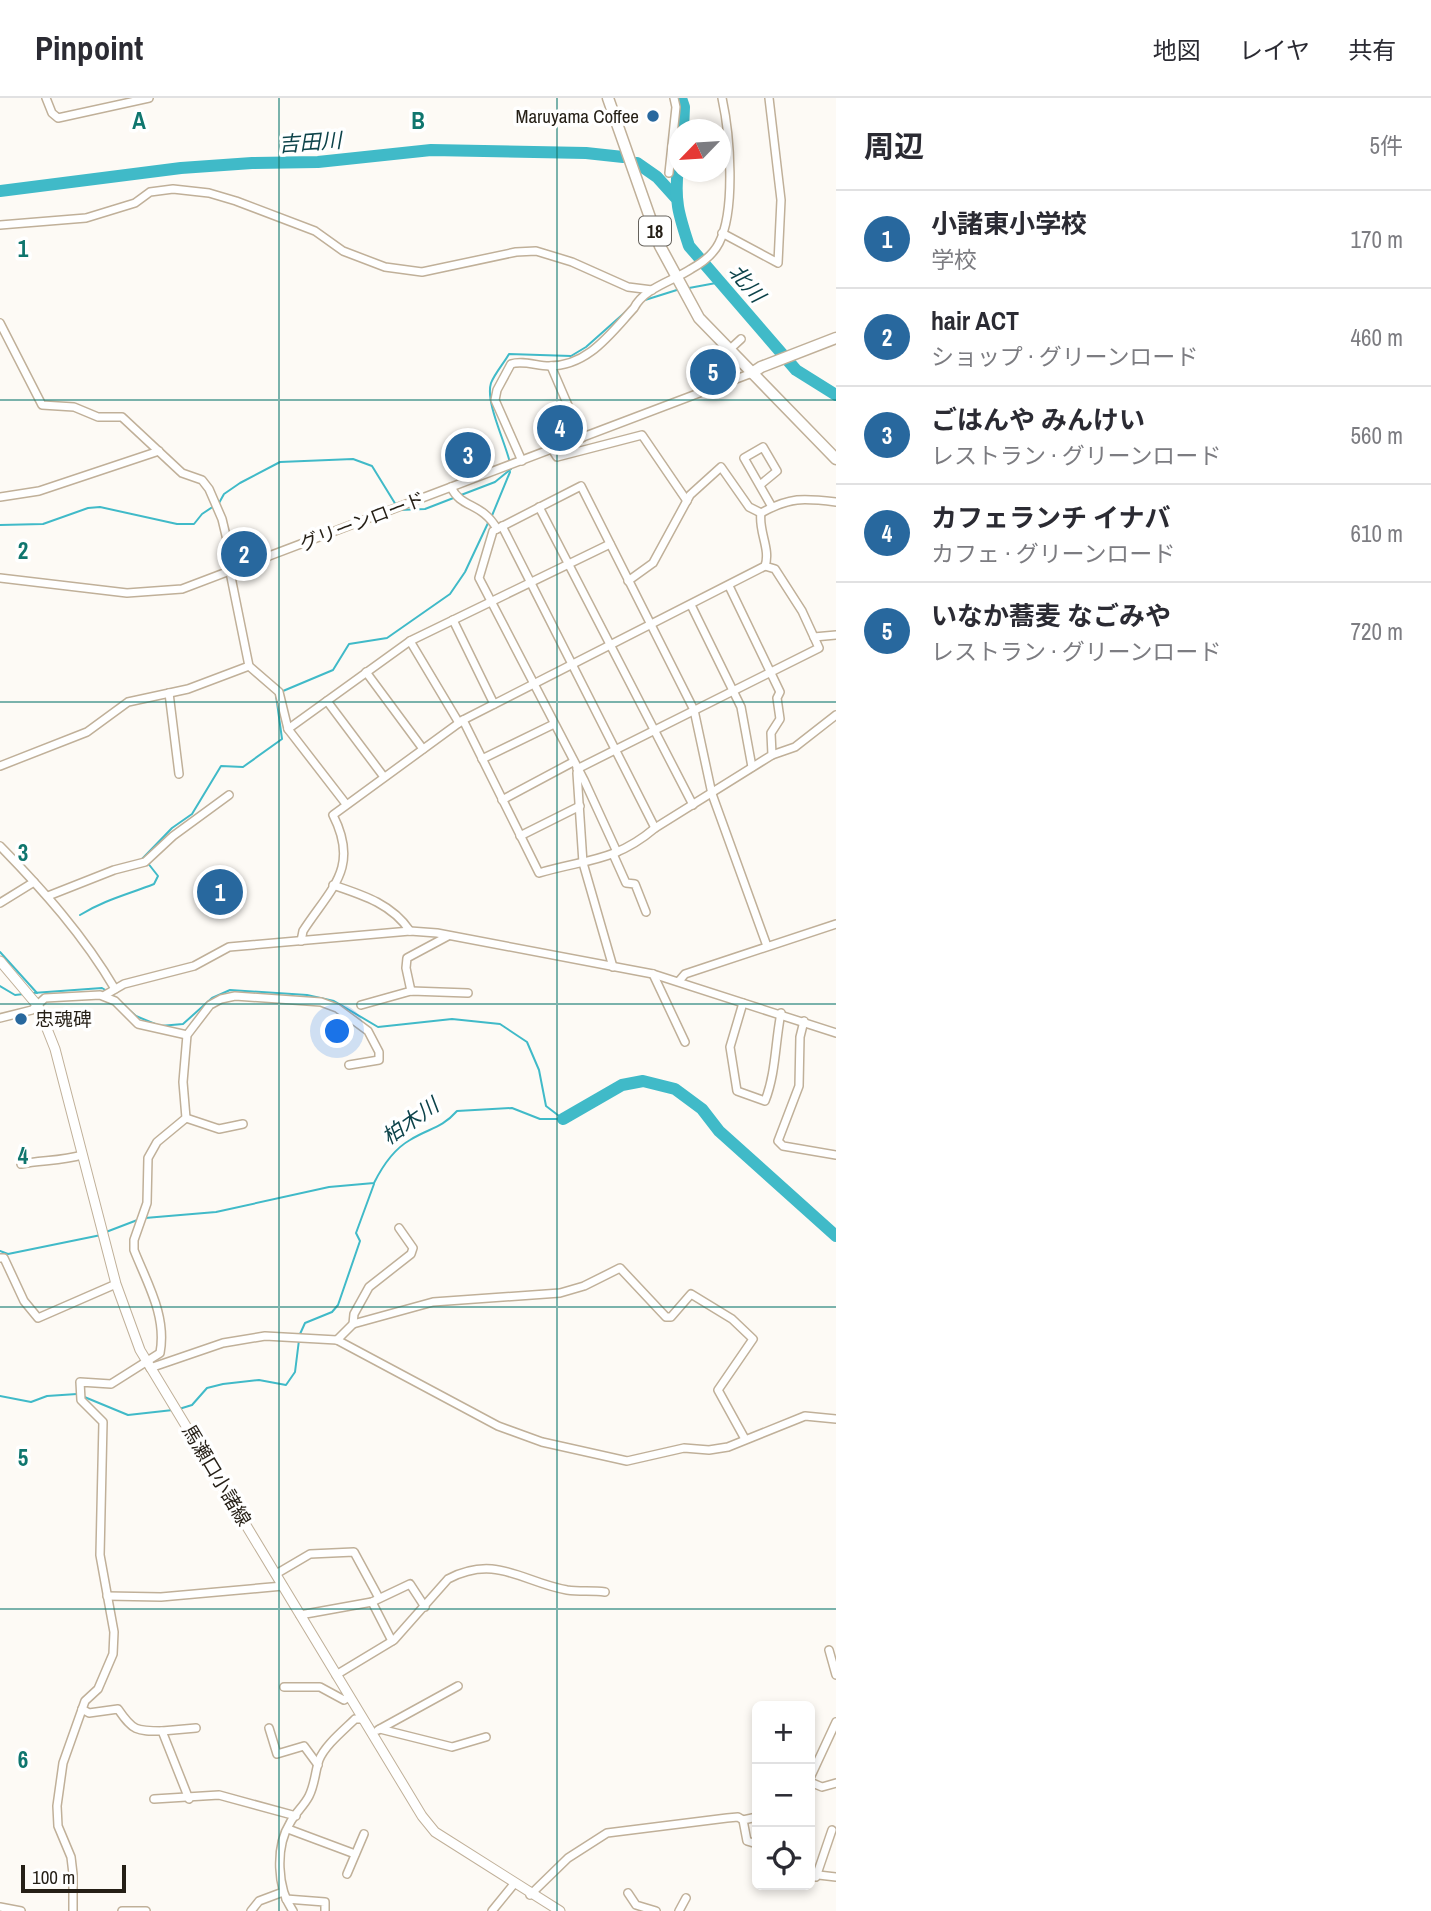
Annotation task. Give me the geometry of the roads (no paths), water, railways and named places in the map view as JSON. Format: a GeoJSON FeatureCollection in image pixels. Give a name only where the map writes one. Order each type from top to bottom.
{"type":"FeatureCollection","features":[{"type":"Feature","properties":{"kind":"highway","name":"18"},"geometry":{"type":"LineString","coordinates":[[608,98],[651,222],[676,278],[699,318],[728,351],[836,459]]}},
{"type":"Feature","properties":{"kind":"highway"},"geometry":{"type":"LineString","coordinates":[[752,373],[836,338]]}},
{"type":"Feature","properties":{"kind":"highway"},"geometry":{"type":"LineString","coordinates":[[793,357],[836,345]]}},
{"type":"Feature","properties":{"kind":"main road","name":"馬瀬口小諸線"},"geometry":{"type":"LineString","coordinates":[[0,961],[38,1006],[55,1049],[116,1284],[148,1366],[197,1439],[362,1719],[376,1732],[435,1832],[530,1895],[560,1911]]}},
{"type":"Feature","properties":{"kind":"street"},"geometry":{"type":"LineString","coordinates":[[46,98],[52,113],[58,118],[149,98]]}},
{"type":"Feature","properties":{"kind":"street"},"geometry":{"type":"LineString","coordinates":[[674,98],[675,119]]}},
{"type":"Feature","properties":{"kind":"street"},"geometry":{"type":"LineString","coordinates":[[522,461],[495,400],[497,390],[514,362],[551,366],[575,362],[588,355],[634,308],[639,298],[692,269],[711,254],[722,233],[727,214],[727,122],[722,98]]}},
{"type":"Feature","properties":{"kind":"street"},"geometry":{"type":"LineString","coordinates":[[722,233],[778,263],[781,200],[769,98]]}},
{"type":"Feature","properties":{"kind":"street"},"geometry":{"type":"LineString","coordinates":[[0,225],[86,218],[135,203],[150,192],[173,189],[209,193],[236,201],[315,231],[343,251],[385,267],[422,272],[516,252],[536,251],[572,262],[628,287],[652,290]]}},
{"type":"Feature","properties":{"kind":"street"},"geometry":{"type":"LineString","coordinates":[[0,323],[42,405],[74,407],[98,417],[122,417],[182,472],[202,480],[209,489],[222,519],[249,666],[279,692],[288,729],[346,804]]}},
{"type":"Feature","properties":{"kind":"street"},"geometry":{"type":"LineString","coordinates":[[728,351],[741,339]]}},
{"type":"Feature","properties":{"kind":"street"},"geometry":{"type":"LineString","coordinates":[[551,366],[582,438]]}},
{"type":"Feature","properties":{"kind":"street","name":"グリーンロード"},"geometry":{"type":"LineString","coordinates":[[0,578],[127,593],[182,590],[752,373]]}},
{"type":"Feature","properties":{"kind":"street"},"geometry":{"type":"LineString","coordinates":[[552,449],[557,457],[642,435],[687,501]]}},
{"type":"Feature","properties":{"kind":"street"},"geometry":{"type":"LineString","coordinates":[[760,485],[777,471],[763,447],[744,458],[772,507]]}},
{"type":"Feature","properties":{"kind":"street"},"geometry":{"type":"LineString","coordinates":[[0,497],[39,491],[159,451]]}},
{"type":"Feature","properties":{"kind":"street"},"geometry":{"type":"LineString","coordinates":[[628,582],[653,563],[699,484],[722,467],[749,507],[761,513]]}},
{"type":"Feature","properties":{"kind":"street"},"geometry":{"type":"LineString","coordinates":[[646,912],[635,884],[626,883],[575,765],[479,578],[493,531],[581,486],[694,710],[712,794],[767,946]]}},
{"type":"Feature","properties":{"kind":"street"},"geometry":{"type":"LineString","coordinates":[[451,487],[460,500],[489,514],[500,528],[531,582],[655,828]]}},
{"type":"Feature","properties":{"kind":"street"},"geometry":{"type":"LineString","coordinates":[[761,513],[783,500],[804,498],[836,502]]}},
{"type":"Feature","properties":{"kind":"street"},"geometry":{"type":"LineString","coordinates":[[539,507],[693,805]]}},
{"type":"Feature","properties":{"kind":"street"},"geometry":{"type":"LineString","coordinates":[[301,941],[303,931],[344,869],[346,857],[333,815],[461,721],[765,566],[767,561],[759,526],[761,513]]}},
{"type":"Feature","properties":{"kind":"street"},"geometry":{"type":"LineString","coordinates":[[288,729],[410,640],[610,544]]}},
{"type":"Feature","properties":{"kind":"street"},"geometry":{"type":"LineString","coordinates":[[502,800],[575,765],[615,750],[819,648],[775,569],[765,566]]}},
{"type":"Feature","properties":{"kind":"street"},"geometry":{"type":"LineString","coordinates":[[729,586],[780,692],[777,698],[780,719],[771,733],[772,755]]}},
{"type":"Feature","properties":{"kind":"street"},"geometry":{"type":"LineString","coordinates":[[691,605],[741,707],[752,767]]}},
{"type":"Feature","properties":{"kind":"street"},"geometry":{"type":"LineString","coordinates":[[453,620],[494,704]]}},
{"type":"Feature","properties":{"kind":"street"},"geometry":{"type":"LineString","coordinates":[[814,637],[836,635]]}},
{"type":"Feature","properties":{"kind":"street"},"geometry":{"type":"LineString","coordinates":[[410,640],[461,721],[539,873],[583,863],[637,843],[655,828],[752,767],[772,755],[795,747],[836,715]]}},
{"type":"Feature","properties":{"kind":"street"},"geometry":{"type":"LineString","coordinates":[[0,766],[87,732],[128,702],[188,689],[249,666]]}},
{"type":"Feature","properties":{"kind":"street"},"geometry":{"type":"LineString","coordinates":[[366,672],[423,749]]}},
{"type":"Feature","properties":{"kind":"street"},"geometry":{"type":"LineString","coordinates":[[169,693],[179,774]]}},
{"type":"Feature","properties":{"kind":"street"},"geometry":{"type":"LineString","coordinates":[[327,701],[384,777]]}},
{"type":"Feature","properties":{"kind":"street"},"geometry":{"type":"LineString","coordinates":[[482,759],[554,724]]}},
{"type":"Feature","properties":{"kind":"street"},"geometry":{"type":"LineString","coordinates":[[575,765],[583,863],[613,967]]}},
{"type":"Feature","properties":{"kind":"street"},"geometry":{"type":"LineString","coordinates":[[48,896],[114,870],[145,862],[173,836],[229,795]]}},
{"type":"Feature","properties":{"kind":"street"},"geometry":{"type":"LineString","coordinates":[[520,836],[580,806]]}},
{"type":"Feature","properties":{"kind":"street"},"geometry":{"type":"LineString","coordinates":[[0,846],[48,896],[94,952],[115,989]]}},
{"type":"Feature","properties":{"kind":"street"},"geometry":{"type":"LineString","coordinates":[[0,903],[34,882]]}},
{"type":"Feature","properties":{"kind":"street"},"geometry":{"type":"LineString","coordinates":[[333,885],[381,904],[403,920],[410,931]]}},
{"type":"Feature","properties":{"kind":"street"},"geometry":{"type":"LineString","coordinates":[[679,981],[685,974],[836,924]]}},
{"type":"Feature","properties":{"kind":"street"},"geometry":{"type":"LineString","coordinates":[[0,1018],[38,1006],[44,998],[106,995],[136,980],[172,974],[229,947],[410,931],[653,974],[781,1013],[836,1033]]}},
{"type":"Feature","properties":{"kind":"street"},"geometry":{"type":"LineString","coordinates":[[411,991],[405,968],[407,958],[448,936]]}},
{"type":"Feature","properties":{"kind":"street"},"geometry":{"type":"LineString","coordinates":[[653,974],[685,1042]]}},
{"type":"Feature","properties":{"kind":"street"},"geometry":{"type":"LineString","coordinates":[[361,1005],[411,991],[468,993]]}},
{"type":"Feature","properties":{"kind":"street"},"geometry":{"type":"LineString","coordinates":[[106,995],[138,1024],[187,1035]]}},
{"type":"Feature","properties":{"kind":"street"},"geometry":{"type":"LineString","coordinates":[[186,1118],[183,1082],[187,1035],[209,1004],[228,998],[321,1002],[337,1008],[368,1031],[379,1052],[379,1060],[349,1065]]}},
{"type":"Feature","properties":{"kind":"street"},"geometry":{"type":"LineString","coordinates":[[743,1003],[730,1047],[734,1084],[737,1091],[765,1101],[774,1079],[774,1047],[781,1013]]}},
{"type":"Feature","properties":{"kind":"street"},"geometry":{"type":"LineString","coordinates":[[804,1021],[800,1037],[799,1086],[778,1142],[783,1146],[836,1155]]}},
{"type":"Feature","properties":{"kind":"street"},"geometry":{"type":"LineString","coordinates":[[186,1118],[219,1129],[243,1124]]}},
{"type":"Feature","properties":{"kind":"street"},"geometry":{"type":"LineString","coordinates":[[148,1366],[160,1353],[163,1330],[159,1310],[134,1250],[134,1240],[147,1203],[148,1158],[157,1142],[186,1118]]}},
{"type":"Feature","properties":{"kind":"street"},"geometry":{"type":"LineString","coordinates":[[21,1164],[51,1159],[66,1160],[82,1155]]}},
{"type":"Feature","properties":{"kind":"street"},"geometry":{"type":"LineString","coordinates":[[353,1324],[354,1314],[369,1287],[411,1254],[412,1248],[399,1228]]}},
{"type":"Feature","properties":{"kind":"street"},"geometry":{"type":"LineString","coordinates":[[0,1258],[4,1258],[24,1301],[38,1318],[116,1284]]}},
{"type":"Feature","properties":{"kind":"street"},"geometry":{"type":"LineString","coordinates":[[337,1340],[353,1324],[433,1302],[560,1293],[584,1286],[620,1268],[666,1317],[671,1317],[691,1294],[732,1319],[753,1339],[718,1390],[745,1439]]}},
{"type":"Feature","properties":{"kind":"street"},"geometry":{"type":"LineString","coordinates":[[73,1911],[72,1865],[58,1826],[57,1806],[63,1763],[82,1709],[106,1674],[113,1654],[114,1632],[102,1577],[100,1544],[103,1422],[81,1400],[80,1382],[111,1384],[148,1366],[223,1343],[265,1336],[337,1340],[498,1426],[574,1451],[628,1461],[684,1448],[709,1450],[728,1447],[805,1416],[836,1419]]}},
{"type":"Feature","properties":{"kind":"street"},"geometry":{"type":"LineString","coordinates":[[276,1574],[310,1554],[354,1552],[392,1641]]}},
{"type":"Feature","properties":{"kind":"street"},"geometry":{"type":"LineString","coordinates":[[336,1675],[392,1641],[425,1607],[447,1579],[459,1573],[499,1568],[570,1590],[605,1592]]}},
{"type":"Feature","properties":{"kind":"street"},"geometry":{"type":"LineString","coordinates":[[300,1615],[375,1600],[410,1584],[425,1607]]}},
{"type":"Feature","properties":{"kind":"street"},"geometry":{"type":"LineString","coordinates":[[107,1596],[161,1597],[283,1586]]}},
{"type":"Feature","properties":{"kind":"street"},"geometry":{"type":"LineString","coordinates":[[829,1650],[836,1675]]}},
{"type":"Feature","properties":{"kind":"street"},"geometry":{"type":"LineString","coordinates":[[376,1732],[458,1686]]}},
{"type":"Feature","properties":{"kind":"street"},"geometry":{"type":"LineString","coordinates":[[284,1687],[320,1687],[344,1700],[349,1697]]}},
{"type":"Feature","properties":{"kind":"street"},"geometry":{"type":"LineString","coordinates":[[82,1709],[89,1713],[118,1709],[131,1727],[140,1731],[196,1728]]}},
{"type":"Feature","properties":{"kind":"street"},"geometry":{"type":"LineString","coordinates":[[293,1911],[280,1878],[282,1848],[288,1829],[312,1788],[319,1759],[335,1738],[355,1719],[362,1719]]}},
{"type":"Feature","properties":{"kind":"street"},"geometry":{"type":"LineString","coordinates":[[815,1769],[836,1722]]}},
{"type":"Feature","properties":{"kind":"street"},"geometry":{"type":"LineString","coordinates":[[269,1728],[277,1754],[304,1746],[318,1765]]}},
{"type":"Feature","properties":{"kind":"street"},"geometry":{"type":"LineString","coordinates":[[162,1731],[189,1799]]}},
{"type":"Feature","properties":{"kind":"street"},"geometry":{"type":"LineString","coordinates":[[376,1732],[452,1747],[486,1737]]}},
{"type":"Feature","properties":{"kind":"street"},"geometry":{"type":"LineString","coordinates":[[815,1783],[822,1787],[836,1783]]}},
{"type":"Feature","properties":{"kind":"street"},"geometry":{"type":"LineString","coordinates":[[154,1799],[189,1799],[219,1795],[296,1816]]}},
{"type":"Feature","properties":{"kind":"street"},"geometry":{"type":"LineString","coordinates":[[530,1895],[558,1866],[607,1833],[727,1818],[752,1818]]}},
{"type":"Feature","properties":{"kind":"street"},"geometry":{"type":"LineString","coordinates":[[743,1820],[747,1841],[752,1842]]}},
{"type":"Feature","properties":{"kind":"street"},"geometry":{"type":"LineString","coordinates":[[288,1829],[355,1854]]}},
{"type":"Feature","properties":{"kind":"street"},"geometry":{"type":"LineString","coordinates":[[815,1870],[832,1830]]}},
{"type":"Feature","properties":{"kind":"street"},"geometry":{"type":"LineString","coordinates":[[347,1874],[364,1834]]}},
{"type":"Feature","properties":{"kind":"street"},"geometry":{"type":"LineString","coordinates":[[815,1875],[836,1877]]}},
{"type":"Feature","properties":{"kind":"street"},"geometry":{"type":"LineString","coordinates":[[492,1911],[514,1884]]}},
{"type":"Feature","properties":{"kind":"street"},"geometry":{"type":"LineString","coordinates":[[628,1893],[636,1905],[656,1911]]}},
{"type":"Feature","properties":{"kind":"street"},"geometry":{"type":"LineString","coordinates":[[251,1911],[259,1901],[285,1895],[324,1902],[325,1911]]}},
{"type":"Feature","properties":{"kind":"street"},"geometry":{"type":"LineString","coordinates":[[679,1911],[686,1898]]}},
{"type":"Feature","properties":{"kind":"street"},"geometry":{"type":"LineString","coordinates":[[0,1907],[21,1911]]}},
{"type":"Feature","properties":{"kind":"street"},"geometry":{"type":"LineString","coordinates":[[122,1911],[146,1911]]}},
{"type":"Feature","properties":{"kind":"waterway","name":"北川"},"geometry":{"type":"LineString","coordinates":[[681,98],[683,119]]}},
{"type":"Feature","properties":{"kind":"waterway","name":"吉田川"},"geometry":{"type":"LineString","coordinates":[[0,191],[181,168],[318,162],[431,150],[586,153],[623,157]]}},
{"type":"Feature","properties":{"kind":"waterway","name":"吉田川"},"geometry":{"type":"LineString","coordinates":[[637,163],[657,177],[675,197]]}},
{"type":"Feature","properties":{"kind":"waterway","name":"北川"},"geometry":{"type":"LineString","coordinates":[[677,182],[678,208],[689,246],[796,370],[836,395]]}},
{"type":"Feature","properties":{"kind":"waterway"},"geometry":{"type":"LineString","coordinates":[[689,288],[716,283],[721,285]]}},
{"type":"Feature","properties":{"kind":"waterway"},"geometry":{"type":"LineString","coordinates":[[645,300],[680,289]]}},
{"type":"Feature","properties":{"kind":"waterway"},"geometry":{"type":"LineString","coordinates":[[510,463],[493,411],[490,391],[493,379],[509,354],[571,356],[586,347],[631,307]]}},
{"type":"Feature","properties":{"kind":"waterway"},"geometry":{"type":"LineString","coordinates":[[219,503],[224,494],[240,483],[280,462],[353,459],[372,466],[396,505]]}},
{"type":"Feature","properties":{"kind":"waterway"},"geometry":{"type":"LineString","coordinates":[[461,495],[495,482],[511,469]]}},
{"type":"Feature","properties":{"kind":"waterway"},"geometry":{"type":"LineString","coordinates":[[491,518],[510,472]]}},
{"type":"Feature","properties":{"kind":"waterway"},"geometry":{"type":"LineString","coordinates":[[399,510],[425,509],[456,497]]}},
{"type":"Feature","properties":{"kind":"waterway"},"geometry":{"type":"LineString","coordinates":[[0,525],[43,524],[88,508],[100,507],[177,524],[194,524],[214,506]]}},
{"type":"Feature","properties":{"kind":"waterway"},"geometry":{"type":"LineString","coordinates":[[283,691],[333,670],[349,644],[387,638],[450,594],[465,572],[488,523]]}},
{"type":"Feature","properties":{"kind":"waterway"},"geometry":{"type":"LineString","coordinates":[[142,859],[172,828],[192,814],[221,766],[243,767],[282,739],[278,694]]}},
{"type":"Feature","properties":{"kind":"waterway"},"geometry":{"type":"LineString","coordinates":[[80,915],[107,901],[154,884],[158,876],[147,862]]}},
{"type":"Feature","properties":{"kind":"waterway"},"geometry":{"type":"LineString","coordinates":[[0,952],[37,993]]}},
{"type":"Feature","properties":{"kind":"waterway"},"geometry":{"type":"LineString","coordinates":[[0,986],[15,995],[24,994]]}},
{"type":"Feature","properties":{"kind":"waterway"},"geometry":{"type":"LineString","coordinates":[[33,993],[102,988],[107,991]]}},
{"type":"Feature","properties":{"kind":"waterway"},"geometry":{"type":"LineString","coordinates":[[111,994],[136,1016],[160,1026],[183,1024],[212,998],[230,990],[307,995],[334,1001],[378,1027],[452,1019],[500,1024],[527,1042],[539,1070],[546,1106],[563,1119]]}},
{"type":"Feature","properties":{"kind":"waterway","name":"柏木川"},"geometry":{"type":"LineString","coordinates":[[563,1119],[622,1085],[643,1081],[675,1089],[702,1109],[719,1131],[836,1236]]}},
{"type":"Feature","properties":{"kind":"waterway","name":"柏木川"},"geometry":{"type":"LineString","coordinates":[[145,1218],[216,1212],[329,1187],[374,1183],[399,1148],[446,1121],[457,1111],[512,1108],[540,1119],[562,1119]]}},
{"type":"Feature","properties":{"kind":"waterway"},"geometry":{"type":"LineString","coordinates":[[300,1334],[305,1323],[332,1312],[338,1305],[360,1241],[356,1233],[374,1184]]}},
{"type":"Feature","properties":{"kind":"waterway","name":"柏木川"},"geometry":{"type":"LineString","coordinates":[[106,1232],[140,1219]]}},
{"type":"Feature","properties":{"kind":"waterway","name":"柏木川"},"geometry":{"type":"LineString","coordinates":[[0,1251],[8,1254],[101,1235]]}},
{"type":"Feature","properties":{"kind":"waterway"},"geometry":{"type":"LineString","coordinates":[[179,1409],[192,1405],[207,1388],[223,1384],[259,1380],[286,1385],[295,1372],[299,1340]]}},
{"type":"Feature","properties":{"kind":"waterway"},"geometry":{"type":"LineString","coordinates":[[0,1396],[31,1402],[47,1396],[77,1394]]}},
{"type":"Feature","properties":{"kind":"waterway"},"geometry":{"type":"LineString","coordinates":[[82,1396],[128,1415],[173,1410]]}},
{"type":"Feature","properties":{"kind":"place","name":"Maruyama Coffee"},"geometry":{"type":"Point","coordinates":[653,116]}},
{"type":"Feature","properties":{"kind":"place","name":"いなか蕎麦 なごみや"},"geometry":{"type":"Point","coordinates":[713,372]}},
{"type":"Feature","properties":{"kind":"place","name":"カフェランチ イナバ"},"geometry":{"type":"Point","coordinates":[560,428]}},
{"type":"Feature","properties":{"kind":"place","name":"ごはんや みんけい"},"geometry":{"type":"Point","coordinates":[468,455]}},
{"type":"Feature","properties":{"kind":"place","name":"hair ACT"},"geometry":{"type":"Point","coordinates":[244,554]}},
{"type":"Feature","properties":{"kind":"place","name":"小諸東小学校"},"geometry":{"type":"Point","coordinates":[220,892]}},
{"type":"Feature","properties":{"kind":"place","name":"忠魂碑"},"geometry":{"type":"Point","coordinates":[21,1019]}}]}
